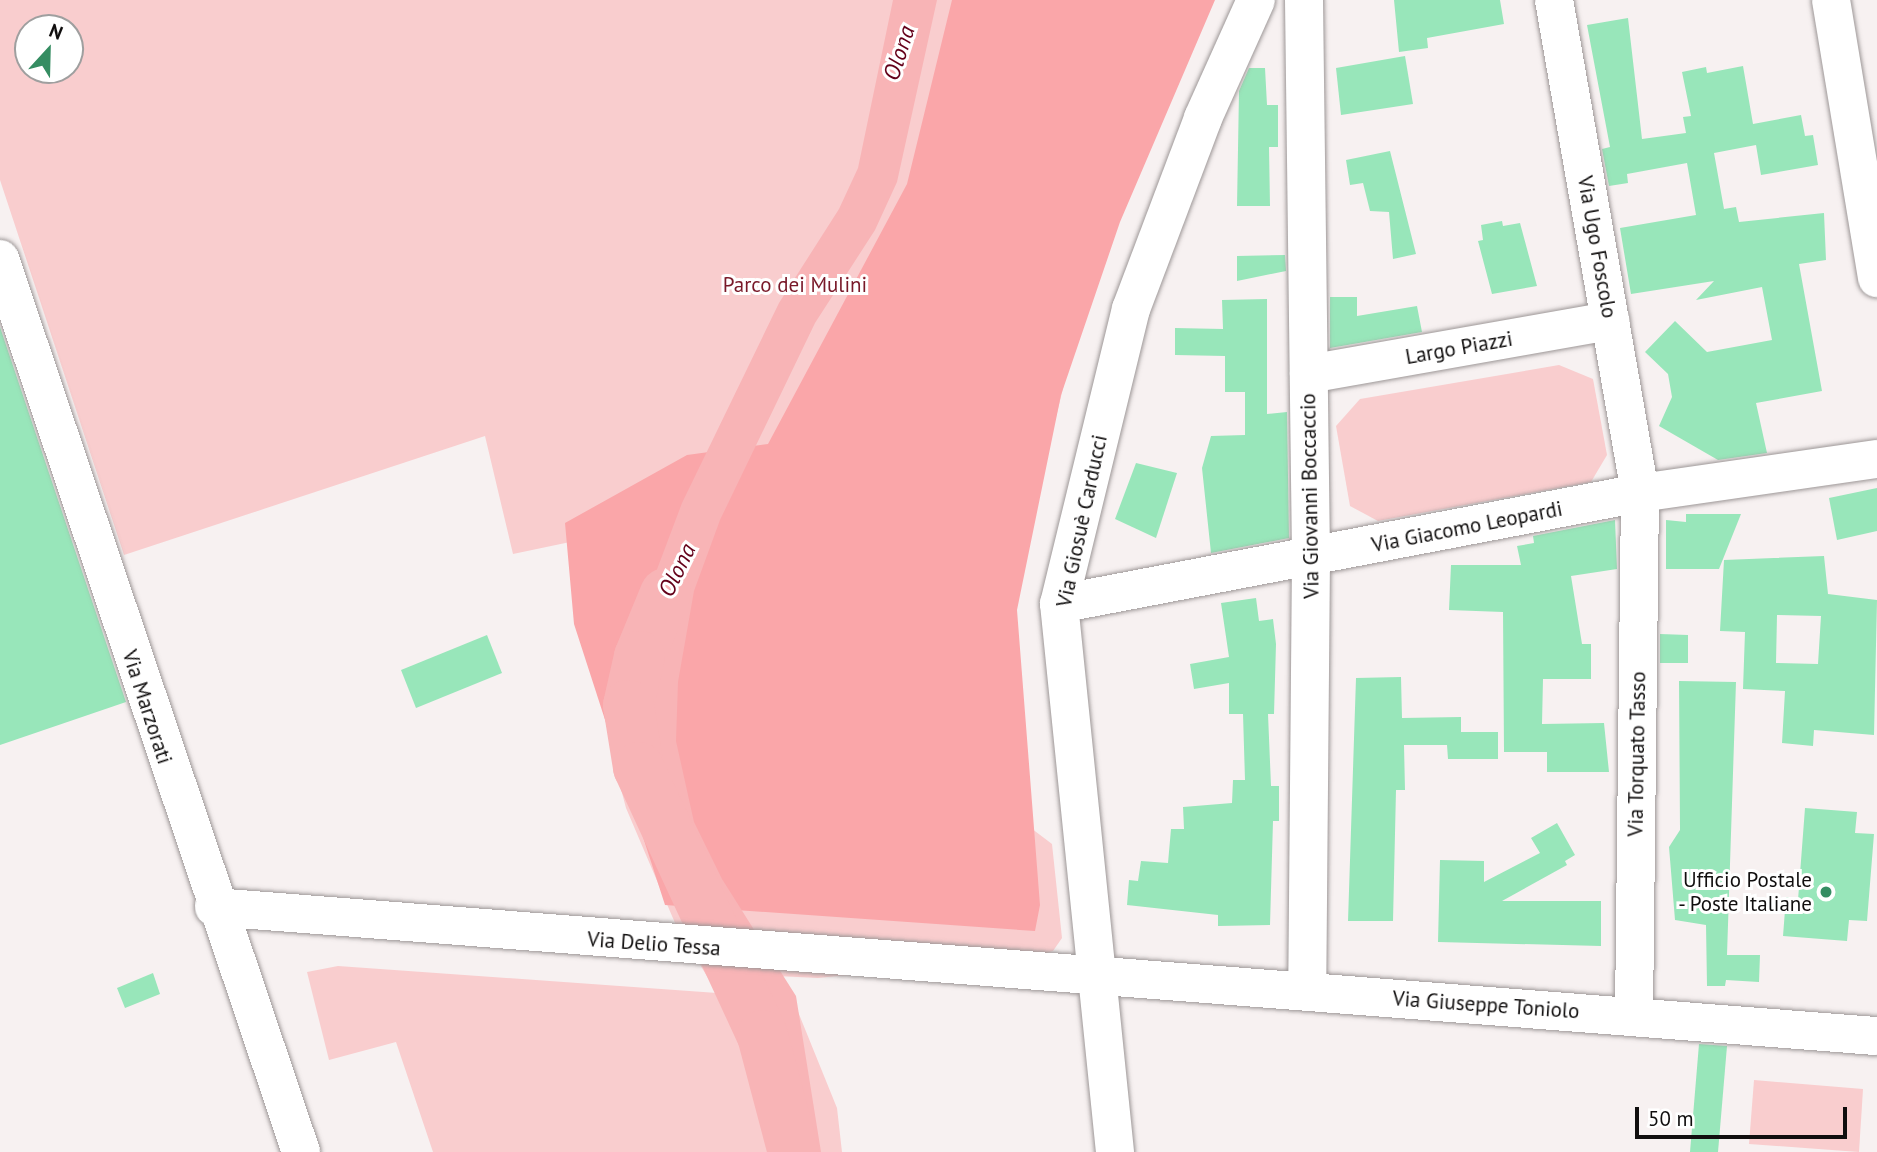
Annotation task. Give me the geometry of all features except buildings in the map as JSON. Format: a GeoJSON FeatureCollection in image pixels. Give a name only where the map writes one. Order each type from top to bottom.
{"type":"FeatureCollection","features":[{"type":"Feature","properties":{"kind":"street","name":"Via Giosuè Carducci"},"geometry":{"type":"LineString","coordinates":[[1115,1152],[1094,974],[1059,604],[1131,309],[1203,118],[1256,0]]}},
{"type":"Feature","properties":{"kind":"street","name":"Via Giovanni Boccaccio"},"geometry":{"type":"LineString","coordinates":[[1304,0],[1311,557],[1307,991]]}},
{"type":"Feature","properties":{"kind":"street","name":"Via Ugo Foscolo"},"geometry":{"type":"LineString","coordinates":[[1554,0],[1640,493]]}},
{"type":"Feature","properties":{"kind":"street"},"geometry":{"type":"LineString","coordinates":[[1831,0],[1877,278]]}},
{"type":"Feature","properties":{"kind":"street","name":"Via Marzorati"},"geometry":{"type":"LineString","coordinates":[[0,259],[214,907],[301,1152]]}},
{"type":"Feature","properties":{"kind":"street","name":"Largo Piazzi"},"geometry":{"type":"LineString","coordinates":[[1309,374],[1610,321]]}},
{"type":"Feature","properties":{"kind":"street","name":"Via Giacomo Leopardi"},"geometry":{"type":"LineString","coordinates":[[1059,604],[1640,493],[1877,459]]}},
{"type":"Feature","properties":{"kind":"street","name":"Via Torquato Tasso"},"geometry":{"type":"LineString","coordinates":[[1634,1014],[1640,493]]}},
{"type":"Feature","properties":{"kind":"street","name":"Via Delio Tessa"},"geometry":{"type":"LineString","coordinates":[[214,907],[660,945],[1094,974]]}},
{"type":"Feature","properties":{"kind":"street","name":"Via Giuseppe Toniolo"},"geometry":{"type":"LineString","coordinates":[[1094,974],[1634,1014],[1877,1036]]}},
{"type":"Feature","properties":{"kind":"green space","name":"Parco dei Mulini"},"geometry":{"type":"Polygon","coordinates":[[[0,0],[1205,0],[1120,201],[1068,368],[1007,618],[1023,822],[1052,844],[1062,938],[1053,951],[1036,956],[818,978],[777,976],[790,992],[837,1108],[842,1152],[433,1152],[396,1042],[329,1060],[307,972],[338,966],[717,993],[675,923],[626,808],[617,774],[608,714],[632,529],[513,554],[485,436],[124,555],[0,180],[0,0]]]}},
{"type":"Feature","properties":{"kind":"green space"},"geometry":{"type":"Polygon","coordinates":[[[1559,365],[1593,379],[1607,455],[1591,482],[1378,521],[1350,506],[1336,426],[1360,399],[1559,365]]]}},
{"type":"Feature","properties":{"kind":"green space"},"geometry":{"type":"Polygon","coordinates":[[[1754,1080],[1863,1089],[1859,1152],[1749,1144],[1754,1080]]]}},
{"type":"Feature","properties":{"kind":"shaded area"},"geometry":{"type":"Polygon","coordinates":[[[952,0],[1215,0],[1120,222],[1061,395],[1017,610],[1040,905],[1035,931],[665,905],[574,624],[565,523],[687,455],[768,444],[907,184],[952,0]]]}},
{"type":"Feature","properties":{"kind":"water"},"geometry":{"type":"Polygon","coordinates":[[[893,0],[937,0],[897,182],[875,230],[815,323],[720,520],[694,591],[678,682],[676,741],[694,822],[722,879],[796,996],[821,1152],[788,1152],[742,967],[704,918],[664,838],[635,730],[636,678],[653,580],[682,503],[779,303],[839,209],[858,168],[893,0]]]}},
{"type":"Feature","properties":{"kind":"waterway","name":"Olona"},"geometry":{"type":"LineString","coordinates":[[665,593],[639,656],[628,705],[638,767],[762,1035],[793,1152]]}},
{"type":"Feature","properties":{"kind":"place","name":"Ufficio Postale - Poste Italiane"},"geometry":{"type":"Point","coordinates":[1826,892]}}]}
